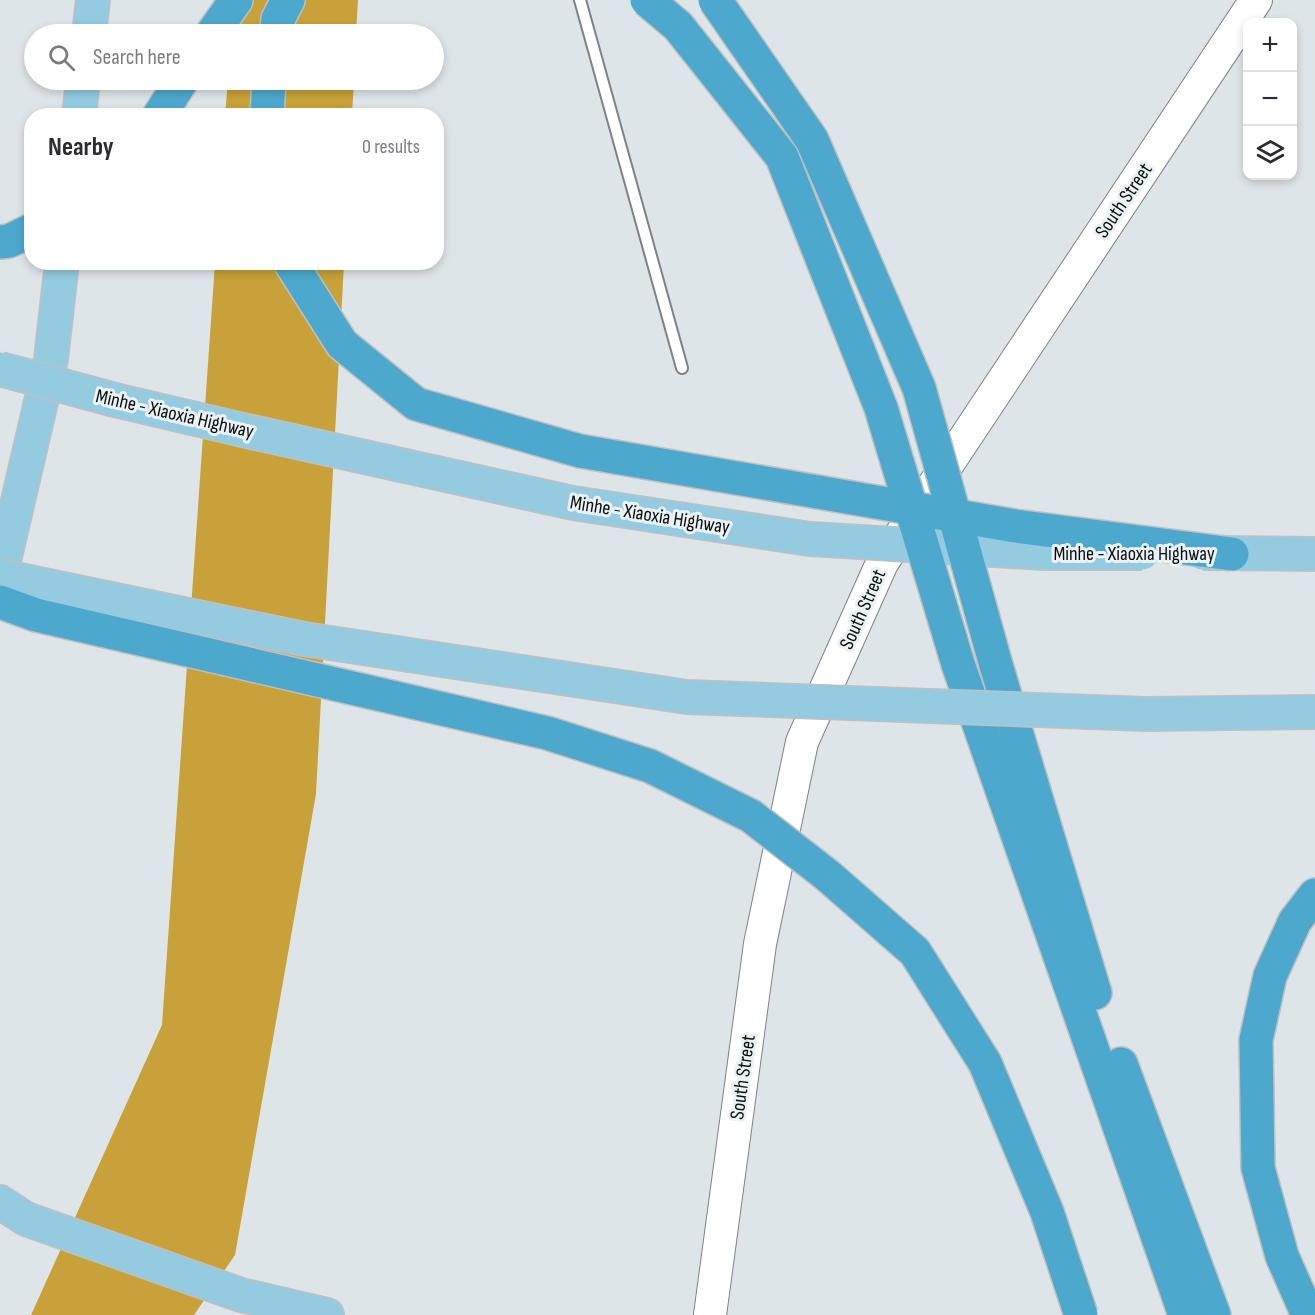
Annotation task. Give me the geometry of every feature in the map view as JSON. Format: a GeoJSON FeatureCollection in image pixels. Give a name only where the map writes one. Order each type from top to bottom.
{"type":"FeatureCollection","features":[{"type":"Feature","properties":{"kind":"highway"},"geometry":{"type":"LineString","coordinates":[[219,24],[236,0]]}},
{"type":"Feature","properties":{"kind":"highway"},"geometry":{"type":"LineString","coordinates":[[277,24],[288,0]]}},
{"type":"Feature","properties":{"kind":"highway"},"geometry":{"type":"LineString","coordinates":[[647,0],[678,26],[782,157],[881,408],[958,664],[1185,1315]]}},
{"type":"Feature","properties":{"kind":"highway"},"geometry":{"type":"LineString","coordinates":[[715,0],[812,140],[919,388],[996,666],[1098,1002],[1214,1315]]}},
{"type":"Feature","properties":{"kind":"highway"},"geometry":{"type":"LineString","coordinates":[[164,108],[176,90]]}},
{"type":"Feature","properties":{"kind":"highway"},"geometry":{"type":"LineString","coordinates":[[267,108],[268,90]]}},
{"type":"Feature","properties":{"kind":"highway"},"geometry":{"type":"LineString","coordinates":[[0,242],[9,241],[24,234]]}},
{"type":"Feature","properties":{"kind":"highway"},"geometry":{"type":"LineString","coordinates":[[295,270],[342,344],[416,404],[580,451],[1015,526],[1232,554]]}},
{"type":"Feature","properties":{"kind":"highway"},"geometry":{"type":"LineString","coordinates":[[0,602],[36,615],[547,733],[650,766],[751,816],[827,874],[915,952],[985,1063],[1047,1212],[1081,1315]]}},
{"type":"Feature","properties":{"kind":"highway"},"geometry":{"type":"LineString","coordinates":[[1308,1315],[1282,1256],[1258,1168],[1256,1040],[1270,976],[1295,921],[1315,895]]}},
{"type":"Feature","properties":{"kind":"main road"},"geometry":{"type":"LineString","coordinates":[[90,24],[93,0]]}},
{"type":"Feature","properties":{"kind":"main road","name":"South Street"},"geometry":{"type":"LineString","coordinates":[[710,1315],[760,944],[802,742],[882,563],[1256,0]]}},
{"type":"Feature","properties":{"kind":"main road"},"geometry":{"type":"LineString","coordinates":[[80,108],[82,90]]}},
{"type":"Feature","properties":{"kind":"main road"},"geometry":{"type":"LineString","coordinates":[[61,270],[51,359],[0,577],[304,639],[687,697],[1146,714],[1315,712]]}},
{"type":"Feature","properties":{"kind":"main road","name":"Minhe - Xiaoxia Highway"},"geometry":{"type":"LineString","coordinates":[[0,369],[115,400],[573,503],[810,539],[1045,553],[1315,554]]}},
{"type":"Feature","properties":{"kind":"main road"},"geometry":{"type":"LineString","coordinates":[[13,1210],[241,1295],[327,1315]]}},
{"type":"Feature","properties":{"kind":"lane"},"geometry":{"type":"LineString","coordinates":[[580,0],[682,368]]}},
{"type":"Feature","properties":{"kind":"shaded area"},"geometry":{"type":"Polygon","coordinates":[[[233,0],[358,0],[357,24],[232,24],[233,0]]]}},
{"type":"Feature","properties":{"kind":"shaded area"},"geometry":{"type":"Polygon","coordinates":[[[227,90],[353,90],[352,108],[226,108],[227,90]]]}},
{"type":"Feature","properties":{"kind":"shaded area"},"geometry":{"type":"Polygon","coordinates":[[[215,270],[344,270],[316,794],[235,1255],[194,1315],[31,1315],[162,1025],[215,270]]]}}]}
